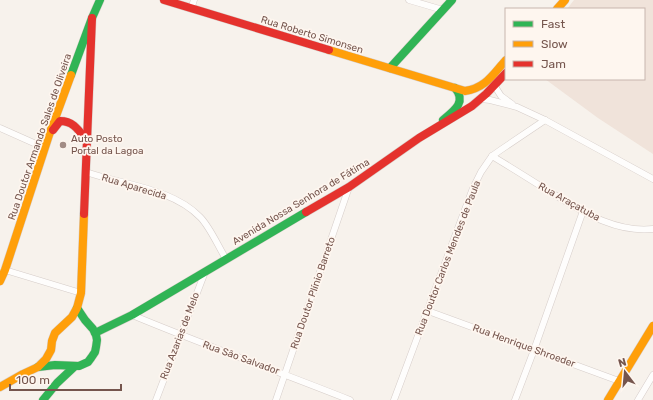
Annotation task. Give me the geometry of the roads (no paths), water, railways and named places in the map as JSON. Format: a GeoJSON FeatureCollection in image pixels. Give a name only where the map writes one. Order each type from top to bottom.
{"type":"FeatureCollection","features":[{"type":"Feature","properties":{"kind":"main road","name":"Rua Doutor Armando Sales de Oliveira"},"geometry":{"type":"LineString","coordinates":[[0,281],[5,270],[49,135],[100,0]]}},
{"type":"Feature","properties":{"kind":"main road","name":"Rua Roberto Simonsen"},"geometry":{"type":"LineString","coordinates":[[164,0],[455,88]]}},
{"type":"Feature","properties":{"kind":"main road"},"geometry":{"type":"LineString","coordinates":[[390,68],[452,0]]}},
{"type":"Feature","properties":{"kind":"main road"},"geometry":{"type":"LineString","coordinates":[[559,8],[565,0]]}},
{"type":"Feature","properties":{"kind":"main road"},"geometry":{"type":"LineString","coordinates":[[38,367],[46,359],[51,350],[55,333],[72,317],[77,308],[80,292],[92,18]]}},
{"type":"Feature","properties":{"kind":"main road"},"geometry":{"type":"LineString","coordinates":[[455,88],[465,91],[478,88],[484,84],[505,61]]}},
{"type":"Feature","properties":{"kind":"main road","name":"Avenida Nossa Senhora de Fátima"},"geometry":{"type":"LineString","coordinates":[[95,333],[132,315],[349,186],[430,131],[463,112],[480,99],[505,74]]}},
{"type":"Feature","properties":{"kind":"main road"},"geometry":{"type":"LineString","coordinates":[[455,88],[470,96],[480,99]]}},
{"type":"Feature","properties":{"kind":"main road"},"geometry":{"type":"LineString","coordinates":[[430,131],[459,104],[459,92],[455,88]]}},
{"type":"Feature","properties":{"kind":"main road"},"geometry":{"type":"LineString","coordinates":[[49,135],[60,121],[66,120],[72,123],[86,141]]}},
{"type":"Feature","properties":{"kind":"main road"},"geometry":{"type":"LineString","coordinates":[[0,387],[38,367],[55,365],[74,367],[80,366],[93,356],[97,341],[95,333],[77,308]]}},
{"type":"Feature","properties":{"kind":"main road"},"geometry":{"type":"LineString","coordinates":[[608,400],[653,326]]}},
{"type":"Feature","properties":{"kind":"main road"},"geometry":{"type":"LineString","coordinates":[[43,400],[57,383],[74,367]]}},
{"type":"Feature","properties":{"kind":"street"},"geometry":{"type":"LineString","coordinates":[[191,9],[194,0]]}},
{"type":"Feature","properties":{"kind":"street"},"geometry":{"type":"LineString","coordinates":[[409,0],[443,10]]}},
{"type":"Feature","properties":{"kind":"street"},"geometry":{"type":"LineString","coordinates":[[494,85],[500,96],[517,107],[546,120],[653,179]]}},
{"type":"Feature","properties":{"kind":"street"},"geometry":{"type":"LineString","coordinates":[[480,99],[517,107]]}},
{"type":"Feature","properties":{"kind":"street","name":"Rua Doutor Carlos Mendes de Paula"},"geometry":{"type":"LineString","coordinates":[[394,400],[473,188],[481,172],[492,156],[502,148],[546,120]]}},
{"type":"Feature","properties":{"kind":"street"},"geometry":{"type":"LineString","coordinates":[[0,128],[45,148]]}},
{"type":"Feature","properties":{"kind":"street","name":"Rua Araçatuba"},"geometry":{"type":"LineString","coordinates":[[492,156],[583,212],[609,224],[628,228],[653,228]]}},
{"type":"Feature","properties":{"kind":"street","name":"Rua Aparecida"},"geometry":{"type":"LineString","coordinates":[[86,172],[102,178],[164,194],[190,208],[201,218],[226,259]]}},
{"type":"Feature","properties":{"kind":"street","name":"Rua Doutor Plínio Barreto"},"geometry":{"type":"LineString","coordinates":[[276,400],[349,186]]}},
{"type":"Feature","properties":{"kind":"street"},"geometry":{"type":"LineString","coordinates":[[515,400],[583,212]]}},
{"type":"Feature","properties":{"kind":"street"},"geometry":{"type":"LineString","coordinates":[[5,270],[80,292]]}},
{"type":"Feature","properties":{"kind":"street","name":"Rua Azarias de Melo"},"geometry":{"type":"LineString","coordinates":[[156,400],[205,272]]}},
{"type":"Feature","properties":{"kind":"street","name":"Rua Henrique Shroeder"},"geometry":{"type":"LineString","coordinates":[[428,311],[619,381]]}},
{"type":"Feature","properties":{"kind":"street","name":"Rua São Salvador"},"geometry":{"type":"LineString","coordinates":[[132,315],[350,400]]}},
{"type":"Feature","properties":{"kind":"street"},"geometry":{"type":"LineString","coordinates":[[638,400],[653,376]]}},
{"type":"Feature","properties":{"kind":"place","name":"Auto Posto Portal da Lagoa"},"geometry":{"type":"Point","coordinates":[63,145]}}]}
